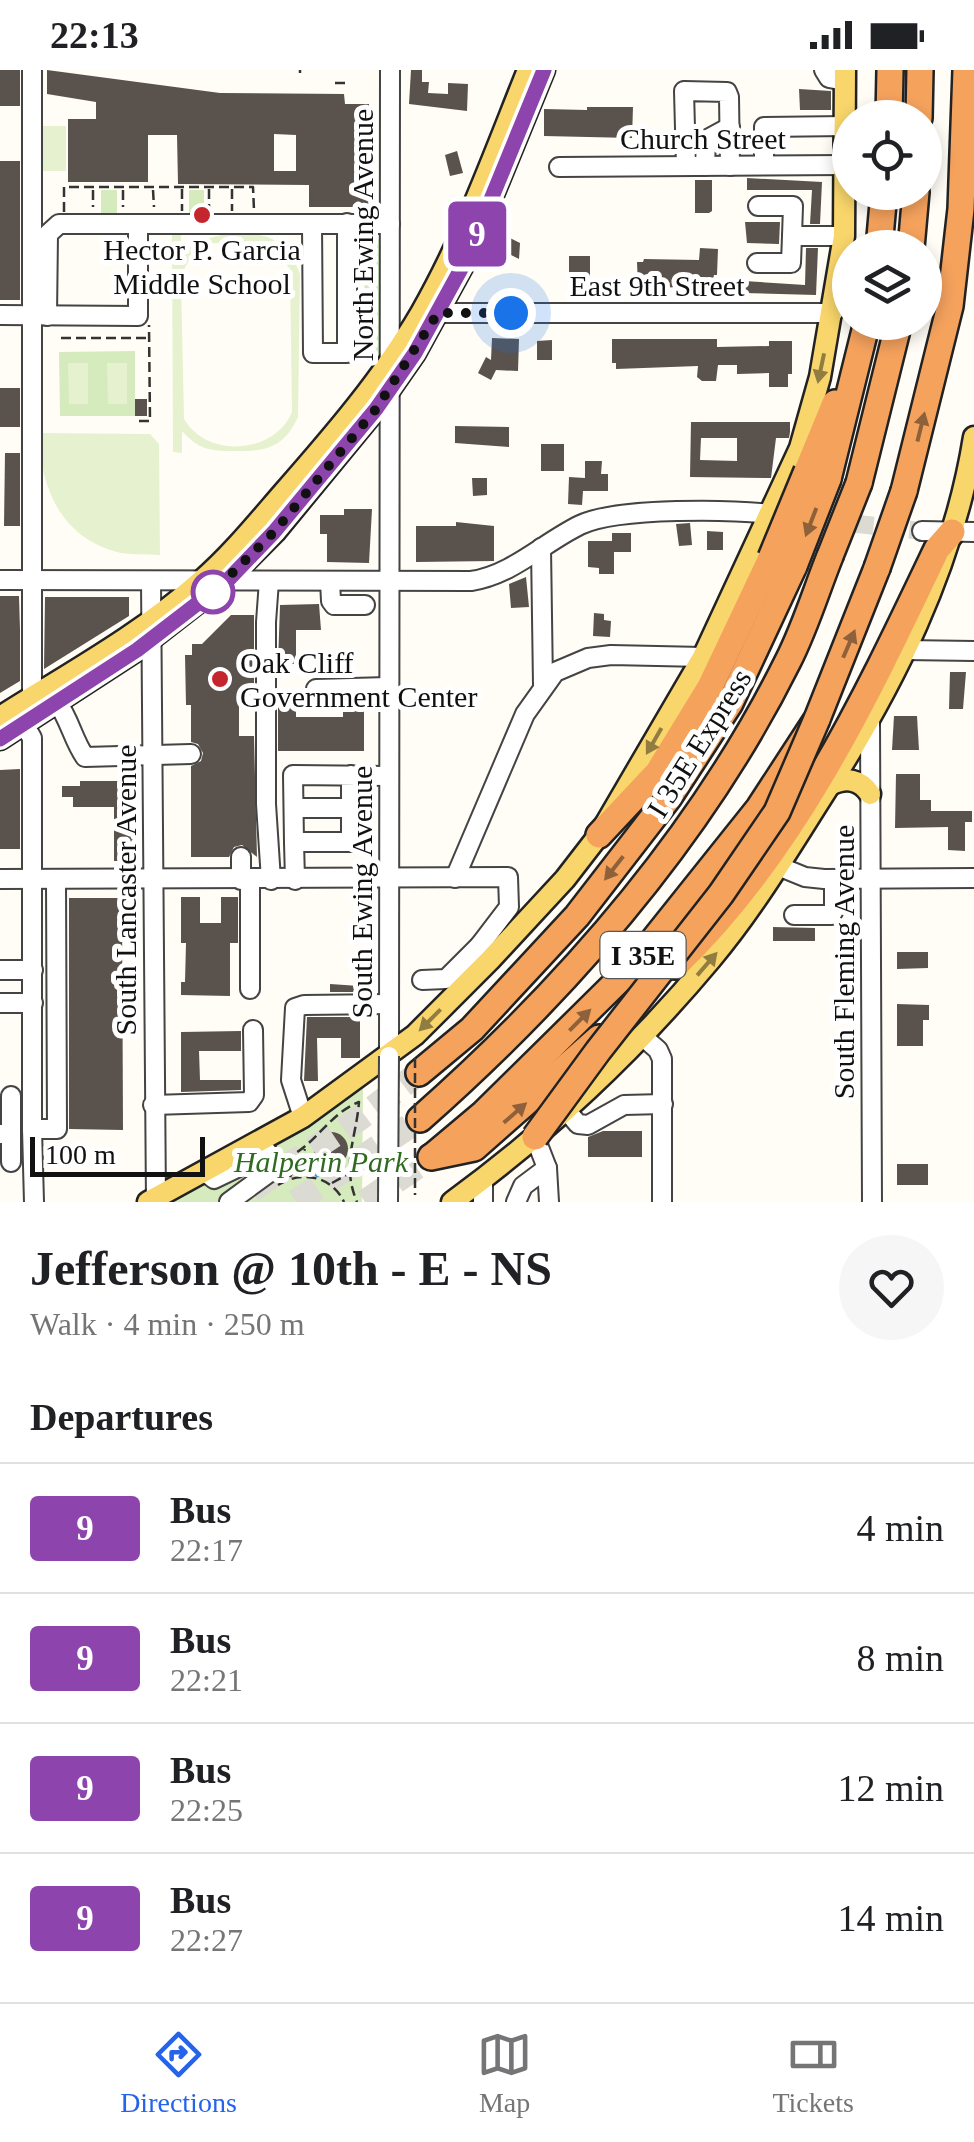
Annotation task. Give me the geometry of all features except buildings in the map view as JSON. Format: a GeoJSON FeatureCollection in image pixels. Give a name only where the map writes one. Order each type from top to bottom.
{"type":"FeatureCollection","features":[{"type":"Feature","properties":{"kind":"highway"},"geometry":{"type":"LineString","coordinates":[[889,100],[890,70]]}},
{"type":"Feature","properties":{"kind":"highway"},"geometry":{"type":"LineString","coordinates":[[919,100],[920,70]]}},
{"type":"Feature","properties":{"kind":"highway","name":"I 35E"},"geometry":{"type":"LineString","coordinates":[[963,532],[937,549],[854,719],[803,803],[718,925],[577,1060],[474,1148],[426,1160],[484,1114],[632,967],[759,808],[817,719],[904,491],[950,306],[961,210],[966,70]]}},
{"type":"Feature","properties":{"kind":"highway"},"geometry":{"type":"LineString","coordinates":[[950,306],[972,218],[974,160]]}},
{"type":"Feature","properties":{"kind":"highway","name":"I 35E"},"geometry":{"type":"LineString","coordinates":[[417,1065],[472,1029],[577,916],[669,797],[730,703],[817,475],[863,340]]}},
{"type":"Feature","properties":{"kind":"highway","name":"I 35E Express"},"geometry":{"type":"LineString","coordinates":[[420,1119],[536,1011],[622,914],[720,783],[789,660],[859,484],[894,340]]}},
{"type":"Feature","properties":{"kind":"highway"},"geometry":{"type":"LineString","coordinates":[[599,835],[658,772],[783,562]]}},
{"type":"Feature","properties":{"kind":"highway"},"geometry":{"type":"LineString","coordinates":[[535,1137],[721,894],[777,812],[817,719]]}},
{"type":"Feature","properties":{"kind":"main road"},"geometry":{"type":"LineString","coordinates":[[499,162],[528,70]]}},
{"type":"Feature","properties":{"kind":"main road"},"geometry":{"type":"LineString","coordinates":[[0,738],[57,702],[151,630],[389,392],[544,70]]}},
{"type":"Feature","properties":{"kind":"main road"},"geometry":{"type":"LineString","coordinates":[[845,75],[845,100]]}},
{"type":"Feature","properties":{"kind":"main road"},"geometry":{"type":"LineString","coordinates":[[0,717],[151,630],[228,580],[274,532],[389,362],[429,313]]}},
{"type":"Feature","properties":{"kind":"main road"},"geometry":{"type":"LineString","coordinates":[[153,1201],[204,1171],[269,1152],[303,1117],[414,1035],[485,952],[565,879],[599,835],[703,657],[776,515],[800,448],[832,317]]}},
{"type":"Feature","properties":{"kind":"main road"},"geometry":{"type":"LineString","coordinates":[[452,1202],[566,1110],[642,1036],[712,958],[778,866],[870,722],[963,532],[974,437]]}},
{"type":"Feature","properties":{"kind":"main road"},"geometry":{"type":"LineString","coordinates":[[830,785],[840,780],[853,781],[870,794]]}},
{"type":"Feature","properties":{"kind":"street"},"geometry":{"type":"LineString","coordinates":[[32,70],[39,315],[32,697]]}},
{"type":"Feature","properties":{"kind":"street","name":"North Ewing Avenue"},"geometry":{"type":"LineString","coordinates":[[388,581],[390,70]]}},
{"type":"Feature","properties":{"kind":"street"},"geometry":{"type":"LineString","coordinates":[[824,70],[829,78],[845,75]]}},
{"type":"Feature","properties":{"kind":"street"},"geometry":{"type":"LineString","coordinates":[[696,166],[684,91],[727,92],[730,166]]}},
{"type":"Feature","properties":{"kind":"street"},"geometry":{"type":"LineString","coordinates":[[764,165],[764,127],[832,126]]}},
{"type":"Feature","properties":{"kind":"street"},"geometry":{"type":"LineString","coordinates":[[696,166],[706,140],[730,127]]}},
{"type":"Feature","properties":{"kind":"street","name":"Church Street"},"geometry":{"type":"LineString","coordinates":[[559,167],[832,165]]}},
{"type":"Feature","properties":{"kind":"street"},"geometry":{"type":"LineString","coordinates":[[757,263],[791,263],[793,206],[758,206]]}},
{"type":"Feature","properties":{"kind":"street"},"geometry":{"type":"LineString","coordinates":[[39,315],[48,234],[64,224],[390,224]]}},
{"type":"Feature","properties":{"kind":"street"},"geometry":{"type":"LineString","coordinates":[[0,315],[144,317],[138,224]]}},
{"type":"Feature","properties":{"kind":"street"},"geometry":{"type":"LineString","coordinates":[[312,224],[313,354],[347,354],[347,224]]}},
{"type":"Feature","properties":{"kind":"street"},"geometry":{"type":"LineString","coordinates":[[792,236],[832,236]]}},
{"type":"Feature","properties":{"kind":"street","name":"East 9th Street"},"geometry":{"type":"LineString","coordinates":[[429,313],[832,313]]}},
{"type":"Feature","properties":{"kind":"street"},"geometry":{"type":"LineString","coordinates":[[0,580],[484,579],[576,527],[609,517],[712,510],[776,515]]}},
{"type":"Feature","properties":{"kind":"street"},"geometry":{"type":"LineString","coordinates":[[922,531],[963,532]]}},
{"type":"Feature","properties":{"kind":"street"},"geometry":{"type":"LineString","coordinates":[[542,548],[543,685]]}},
{"type":"Feature","properties":{"kind":"street","name":"South Lancaster Avenue"},"geometry":{"type":"LineString","coordinates":[[151,581],[153,1201]]}},
{"type":"Feature","properties":{"kind":"street"},"geometry":{"type":"LineString","coordinates":[[270,581],[266,622],[266,804],[271,880]]}},
{"type":"Feature","properties":{"kind":"street"},"geometry":{"type":"LineString","coordinates":[[330,581],[334,605],[365,605]]}},
{"type":"Feature","properties":{"kind":"street","name":"South Ewing Avenue"},"geometry":{"type":"LineString","coordinates":[[388,581],[388,1202]]}},
{"type":"Feature","properties":{"kind":"street"},"geometry":{"type":"LineString","coordinates":[[905,650],[974,651]]}},
{"type":"Feature","properties":{"kind":"street"},"geometry":{"type":"LineString","coordinates":[[456,878],[526,714],[555,672],[588,658],[611,655],[703,657]]}},
{"type":"Feature","properties":{"kind":"street"},"geometry":{"type":"LineString","coordinates":[[316,689],[388,688]]}},
{"type":"Feature","properties":{"kind":"street"},"geometry":{"type":"LineString","coordinates":[[57,702],[86,756],[192,754]]}},
{"type":"Feature","properties":{"kind":"street","name":"South Fleming Avenue"},"geometry":{"type":"LineString","coordinates":[[870,722],[872,1202]]}},
{"type":"Feature","properties":{"kind":"street"},"geometry":{"type":"LineString","coordinates":[[24,724],[32,738],[34,1202]]}},
{"type":"Feature","properties":{"kind":"street"},"geometry":{"type":"LineString","coordinates":[[295,880],[294,775],[388,776]]}},
{"type":"Feature","properties":{"kind":"street"},"geometry":{"type":"LineString","coordinates":[[294,842],[352,842],[351,775]]}},
{"type":"Feature","properties":{"kind":"street"},"geometry":{"type":"LineString","coordinates":[[294,808],[351,808]]}},
{"type":"Feature","properties":{"kind":"street"},"geometry":{"type":"LineString","coordinates":[[241,857],[250,989]]}},
{"type":"Feature","properties":{"kind":"street"},"geometry":{"type":"LineString","coordinates":[[778,866],[805,876],[834,879],[974,878]]}},
{"type":"Feature","properties":{"kind":"street"},"geometry":{"type":"LineString","coordinates":[[0,880],[508,877],[508,908],[485,952],[446,979],[422,980]]}},
{"type":"Feature","properties":{"kind":"street"},"geometry":{"type":"LineString","coordinates":[[794,915],[831,915],[834,879]]}},
{"type":"Feature","properties":{"kind":"street"},"geometry":{"type":"LineString","coordinates":[[32,1129],[57,1129],[56,880]]}},
{"type":"Feature","properties":{"kind":"street"},"geometry":{"type":"LineString","coordinates":[[0,970],[32,970]]}},
{"type":"Feature","properties":{"kind":"street"},"geometry":{"type":"LineString","coordinates":[[0,1004],[33,1003]]}},
{"type":"Feature","properties":{"kind":"street"},"geometry":{"type":"LineString","coordinates":[[303,1117],[291,1080],[295,1008],[388,1004]]}},
{"type":"Feature","properties":{"kind":"street"},"geometry":{"type":"LineString","coordinates":[[153,1105],[250,1102],[254,1095],[253,1030]]}},
{"type":"Feature","properties":{"kind":"street"},"geometry":{"type":"LineString","coordinates":[[642,1036],[662,1059],[662,1202]]}},
{"type":"Feature","properties":{"kind":"street"},"geometry":{"type":"LineString","coordinates":[[11,1096],[6,1134],[11,1162]]}},
{"type":"Feature","properties":{"kind":"street"},"geometry":{"type":"LineString","coordinates":[[566,1110],[578,1124],[588,1125],[624,1105],[663,1104]]}},
{"type":"Feature","properties":{"kind":"street"},"geometry":{"type":"LineString","coordinates":[[535,1137],[548,1175],[549,1202]]}},
{"type":"Feature","properties":{"kind":"street"},"geometry":{"type":"LineString","coordinates":[[230,1202],[270,1172],[269,1152]]}},
{"type":"Feature","properties":{"kind":"street"},"geometry":{"type":"LineString","coordinates":[[516,1202],[523,1186],[548,1175]]}},
{"type":"Feature","properties":{"kind":"street"},"geometry":{"type":"LineString","coordinates":[[483,1202],[484,1179]]}},
{"type":"Feature","properties":{"kind":"path"},"geometry":{"type":"LineString","coordinates":[[335,83],[346,83]]}},
{"type":"Feature","properties":{"kind":"path"},"geometry":{"type":"LineString","coordinates":[[64,224],[64,187],[254,187],[254,210]]}},
{"type":"Feature","properties":{"kind":"path"},"geometry":{"type":"LineString","coordinates":[[93,187],[94,224]]}},
{"type":"Feature","properties":{"kind":"path"},"geometry":{"type":"LineString","coordinates":[[123,187],[138,224]]}},
{"type":"Feature","properties":{"kind":"path"},"geometry":{"type":"LineString","coordinates":[[138,224],[153,187]]}},
{"type":"Feature","properties":{"kind":"path"},"geometry":{"type":"LineString","coordinates":[[182,187],[182,224]]}},
{"type":"Feature","properties":{"kind":"path"},"geometry":{"type":"LineString","coordinates":[[209,187],[209,224]]}},
{"type":"Feature","properties":{"kind":"path"},"geometry":{"type":"LineString","coordinates":[[232,187],[232,224]]}},
{"type":"Feature","properties":{"kind":"path"},"geometry":{"type":"LineString","coordinates":[[138,422],[150,422],[149,338],[144,317]]}},
{"type":"Feature","properties":{"kind":"path"},"geometry":{"type":"LineString","coordinates":[[61,338],[149,338]]}},
{"type":"Feature","properties":{"kind":"path"},"geometry":{"type":"LineString","coordinates":[[415,1195],[417,1065]]}},
{"type":"Feature","properties":{"kind":"path"},"geometry":{"type":"LineString","coordinates":[[289,1178],[305,1148],[337,1114],[360,1102],[348,1174],[357,1202]]}},
{"type":"Feature","properties":{"kind":"path"},"geometry":{"type":"LineString","coordinates":[[269,1152],[305,1148]]}},
{"type":"Feature","properties":{"kind":"path"},"geometry":{"type":"LineString","coordinates":[[331,1184],[348,1174],[366,1151]]}},
{"type":"Feature","properties":{"kind":"path"},"geometry":{"type":"LineString","coordinates":[[280,1183],[281,1172]]}},
{"type":"Feature","properties":{"kind":"path"},"geometry":{"type":"LineString","coordinates":[[267,1191],[289,1178],[302,1176],[331,1184],[345,1201]]}},
{"type":"Feature","properties":{"kind":"green space"},"geometry":{"type":"Polygon","coordinates":[[[40,126],[66,126],[66,171],[40,171],[40,126]]]}},
{"type":"Feature","properties":{"kind":"green space"},"geometry":{"type":"Polygon","coordinates":[[[101,190],[117,190],[117,217],[101,217],[101,190]]]}},
{"type":"Feature","properties":{"kind":"green space"},"geometry":{"type":"Polygon","coordinates":[[[189,190],[204,190],[204,217],[189,217],[189,190]]]}},
{"type":"Feature","properties":{"kind":"green space"},"geometry":{"type":"Polygon","coordinates":[[[354,230],[373,235],[373,359],[365,359],[364,237],[354,236],[354,230]]]}},
{"type":"Feature","properties":{"kind":"green space"},"geometry":{"type":"Polygon","coordinates":[[[241,233],[267,237],[288,252],[300,274],[298,417],[280,442],[264,449],[211,449],[193,442],[182,431],[182,453],[173,452],[172,234],[181,235],[181,256],[213,237],[241,233]],[[258,243],[207,246],[192,257],[181,280],[184,419],[208,441],[224,445],[256,443],[271,436],[292,412],[290,269],[274,249],[258,243]]]}},
{"type":"Feature","properties":{"kind":"green space"},"geometry":{"type":"Polygon","coordinates":[[[376,235],[380,242],[380,354],[376,364],[376,235]]]}},
{"type":"Feature","properties":{"kind":"green space"},"geometry":{"type":"Polygon","coordinates":[[[135,351],[135,416],[60,416],[59,352],[135,351]]]}},
{"type":"Feature","properties":{"kind":"green space"},"geometry":{"type":"Polygon","coordinates":[[[68,363],[88,363],[88,404],[69,404],[68,363]]]}},
{"type":"Feature","properties":{"kind":"green space"},"geometry":{"type":"Polygon","coordinates":[[[107,363],[127,363],[127,404],[108,404],[107,363]]]}},
{"type":"Feature","properties":{"kind":"green space"},"geometry":{"type":"Polygon","coordinates":[[[39,433],[150,434],[159,444],[160,555],[121,553],[100,546],[69,523],[58,508],[44,473],[39,433]]]}},
{"type":"Feature","properties":{"kind":"green space","name":"Halperin Park"},"geometry":{"type":"Polygon","coordinates":[[[360,1087],[362,1202],[164,1202],[360,1087]]]}},
{"type":"Feature","properties":{"kind":"water"},"geometry":{"type":"Polygon","coordinates":[[[305,1158],[339,1166],[330,1175],[317,1176],[303,1165],[305,1158]]]}},
{"type":"Feature","properties":{"kind":"tunnel"},"geometry":{"type":"LineString","coordinates":[[802,518],[922,531]]}},
{"type":"Feature","properties":{"kind":"tunnel"},"geometry":{"type":"LineString","coordinates":[[251,1190],[360,1118],[419,1073]]}},
{"type":"Feature","properties":{"kind":"tunnel"},"geometry":{"type":"LineString","coordinates":[[296,1202],[420,1119]]}},
{"type":"Feature","properties":{"kind":"tunnel"},"geometry":{"type":"LineString","coordinates":[[365,1202],[421,1164]]}},
{"type":"Feature","properties":{"kind":"bus line","name":"9"},"geometry":{"type":"LineString","coordinates":[[0,739],[137,650],[228,580],[274,532],[376,409],[415,353],[467,258],[544,70]]}},
{"type":"Feature","properties":{"kind":"place","name":"Hector P. Garcia Middle School"},"geometry":{"type":"Point","coordinates":[202,215]}},
{"type":"Feature","properties":{"kind":"place","name":"Oak Cliff Government Center"},"geometry":{"type":"Point","coordinates":[220,679]}},
{"type":"Feature","properties":{"kind":"route"},"geometry":{"type":"LineString","coordinates":[[213,592],[210,595],[274,532],[376,409],[438,313],[511,313]]}}]}
